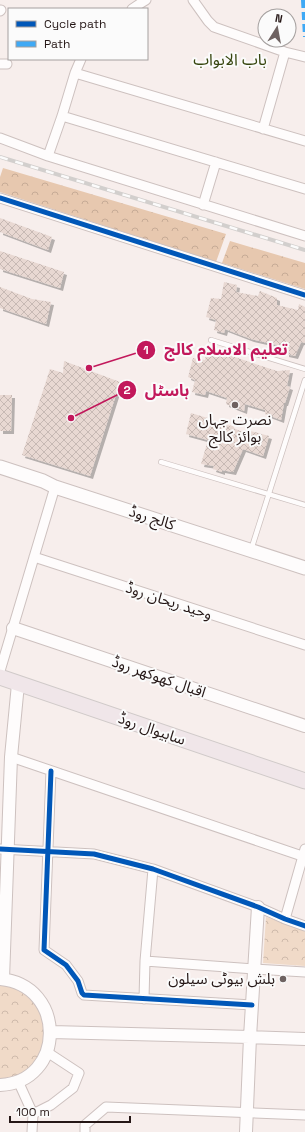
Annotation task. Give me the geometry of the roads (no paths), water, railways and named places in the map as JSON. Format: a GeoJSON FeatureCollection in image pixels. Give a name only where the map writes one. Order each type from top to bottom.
{"type":"FeatureCollection","features":[{"type":"Feature","properties":{"kind":"main road","name":"کالج روڈ"},"geometry":{"type":"LineString","coordinates":[[0,467],[43,481],[56,487],[305,568]]}},
{"type":"Feature","properties":{"kind":"main road","name":"ساہیوال روڈ"},"geometry":{"type":"LineString","coordinates":[[0,677],[305,781]]}},
{"type":"Feature","properties":{"kind":"street"},"geometry":{"type":"LineString","coordinates":[[133,8],[146,0]]}},
{"type":"Feature","properties":{"kind":"street"},"geometry":{"type":"LineString","coordinates":[[193,0],[214,27],[285,52],[305,57]]}},
{"type":"Feature","properties":{"kind":"street"},"geometry":{"type":"LineString","coordinates":[[263,129],[285,52]]}},
{"type":"Feature","properties":{"kind":"street"},"geometry":{"type":"LineString","coordinates":[[48,156],[81,60]]}},
{"type":"Feature","properties":{"kind":"street"},"geometry":{"type":"LineString","coordinates":[[75,73],[305,141]]}},
{"type":"Feature","properties":{"kind":"street"},"geometry":{"type":"LineString","coordinates":[[62,116],[305,189]]}},
{"type":"Feature","properties":{"kind":"street"},"geometry":{"type":"LineString","coordinates":[[0,138],[48,156],[305,236]]}},
{"type":"Feature","properties":{"kind":"street"},"geometry":{"type":"LineString","coordinates":[[203,205],[216,162]]}},
{"type":"Feature","properties":{"kind":"street"},"geometry":{"type":"LineString","coordinates":[[0,198],[305,295]]}},
{"type":"Feature","properties":{"kind":"street"},"geometry":{"type":"LineString","coordinates":[[0,671],[56,487]]}},
{"type":"Feature","properties":{"kind":"street","name":"وحید ریحان روڈ"},"geometry":{"type":"LineString","coordinates":[[34,557],[305,644]]}},
{"type":"Feature","properties":{"kind":"street","name":"اقبال کھوکھر روڈ"},"geometry":{"type":"LineString","coordinates":[[13,628],[305,726]]}},
{"type":"Feature","properties":{"kind":"street"},"geometry":{"type":"LineString","coordinates":[[0,1085],[14,1083],[30,1074],[37,1068],[47,1052],[51,1032],[48,1014],[37,997],[26,987],[2,979],[4,849],[18,684]]}},
{"type":"Feature","properties":{"kind":"street"},"geometry":{"type":"LineString","coordinates":[[12,757],[304,854],[285,919]]}},
{"type":"Feature","properties":{"kind":"street"},"geometry":{"type":"LineString","coordinates":[[51,771],[44,950],[66,965],[78,981],[84,995],[252,1005]]}},
{"type":"Feature","properties":{"kind":"street"},"geometry":{"type":"LineString","coordinates":[[4,849],[94,854],[153,869],[258,907],[305,926]]}},
{"type":"Feature","properties":{"kind":"street"},"geometry":{"type":"LineString","coordinates":[[144,998],[145,961],[153,869]]}},
{"type":"Feature","properties":{"kind":"street"},"geometry":{"type":"LineString","coordinates":[[246,1132],[258,907]]}},
{"type":"Feature","properties":{"kind":"street"},"geometry":{"type":"LineString","coordinates":[[145,961],[305,972]]}},
{"type":"Feature","properties":{"kind":"street"},"geometry":{"type":"LineString","coordinates":[[51,1032],[305,1039]]}},
{"type":"Feature","properties":{"kind":"street"},"geometry":{"type":"LineString","coordinates":[[33,1114],[51,1105],[73,1088],[79,1074],[47,1052]]}},
{"type":"Feature","properties":{"kind":"street"},"geometry":{"type":"LineString","coordinates":[[18,1081],[33,1114],[32,1132]]}},
{"type":"Feature","properties":{"kind":"street"},"geometry":{"type":"LineString","coordinates":[[85,1132],[85,1125],[106,1107],[305,1115]]}},
{"type":"Feature","properties":{"kind":"lane"},"geometry":{"type":"LineString","coordinates":[[211,340],[305,369]]}},
{"type":"Feature","properties":{"kind":"lane"},"geometry":{"type":"LineString","coordinates":[[251,550],[305,380]]}},
{"type":"Feature","properties":{"kind":"lane"},"geometry":{"type":"LineString","coordinates":[[162,462],[305,505]]}},
{"type":"Feature","properties":{"kind":"railway"},"geometry":{"type":"LineString","coordinates":[[0,157],[305,250]]}},
{"type":"Feature","properties":{"kind":"place","name":"تعلیم الاسلام کالج"},"geometry":{"type":"Point","coordinates":[89,368]}},
{"type":"Feature","properties":{"kind":"place","name":"نصرت جہاں بوائز کالج"},"geometry":{"type":"Point","coordinates":[235,405]}},
{"type":"Feature","properties":{"kind":"place","name":"ہاسٹل"},"geometry":{"type":"Point","coordinates":[71,418]}},
{"type":"Feature","properties":{"kind":"place","name":"بلش بیوٹی سیلون"},"geometry":{"type":"Point","coordinates":[283,979]}},
{"type":"Feature","properties":{"kind":"district","name":"باب الابواب"},"geometry":{"type":"Point","coordinates":[230,59]}}]}
